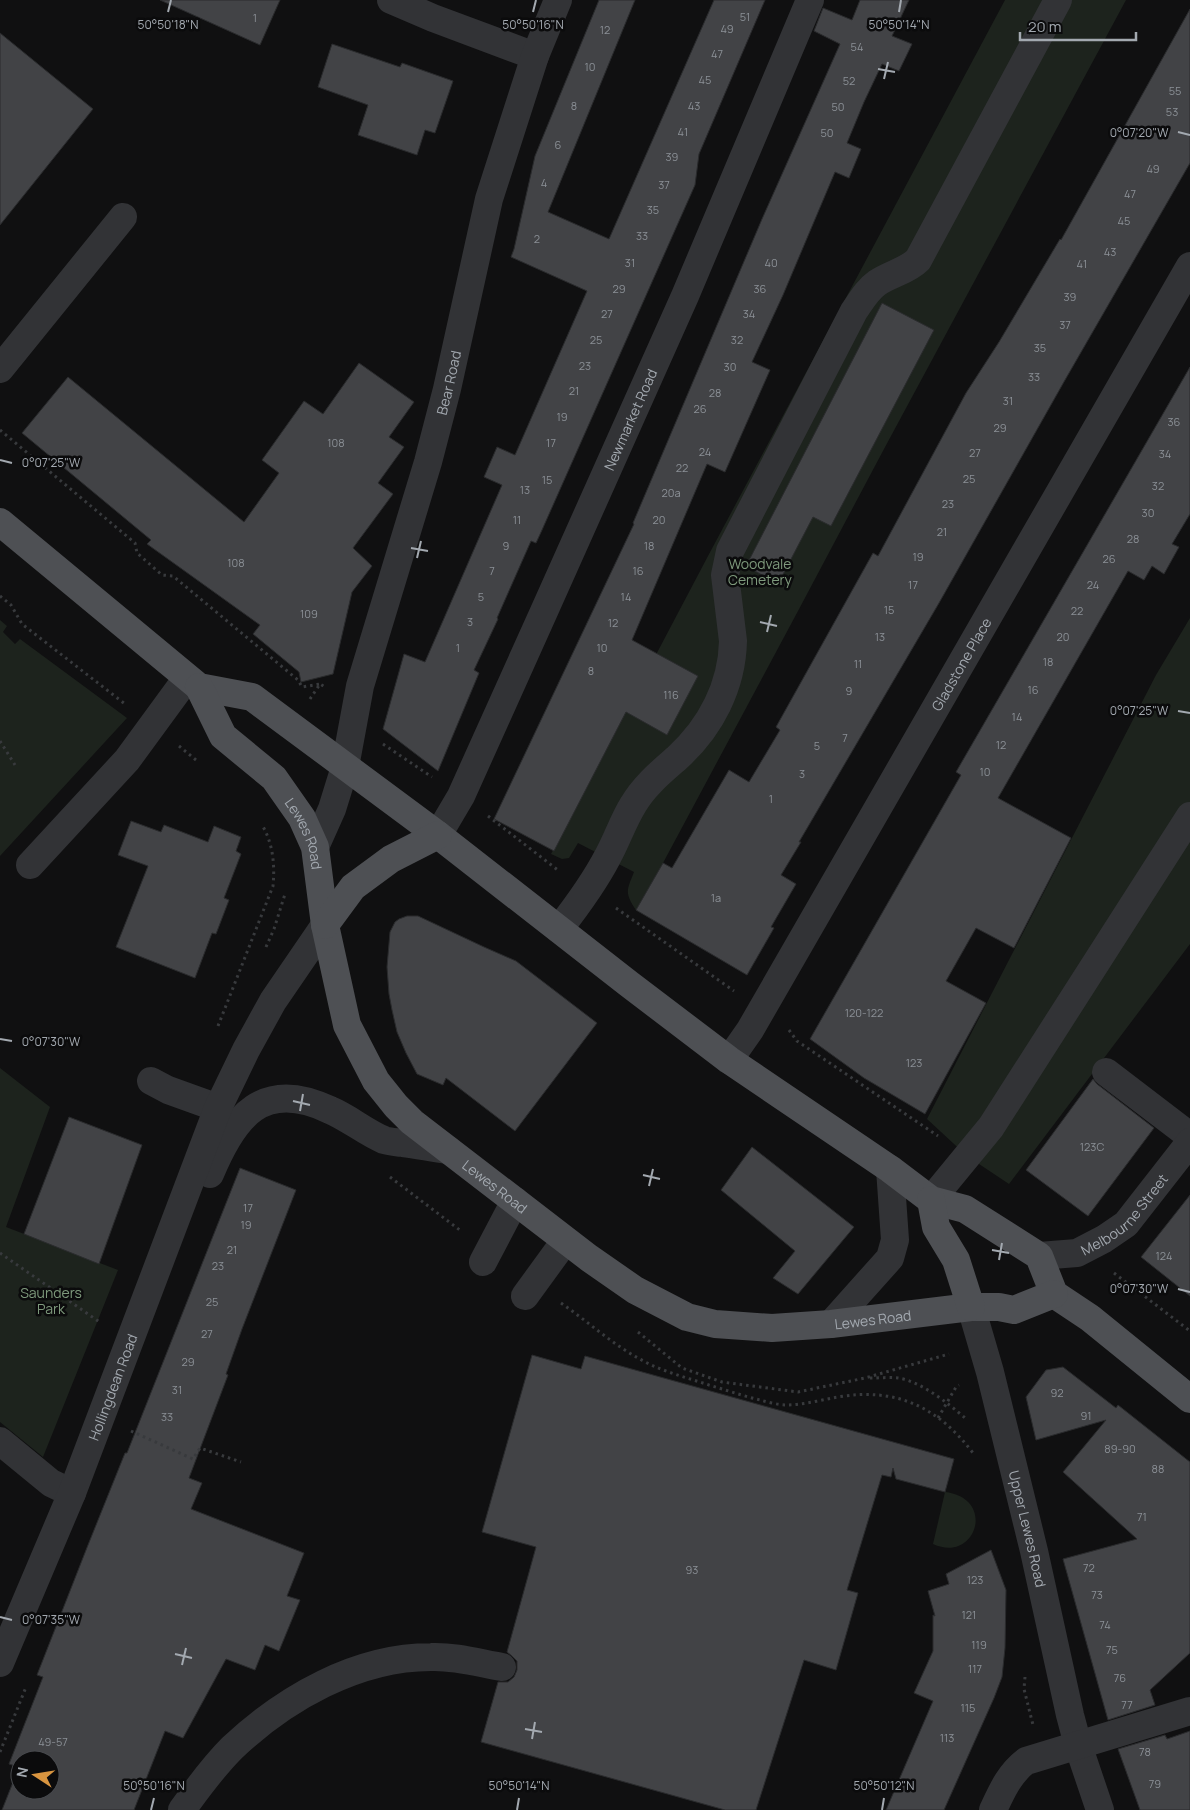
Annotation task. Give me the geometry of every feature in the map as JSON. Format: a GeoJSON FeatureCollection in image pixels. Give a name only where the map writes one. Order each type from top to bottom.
{"type":"FeatureCollection","features":[{"type":"Feature","properties":{"kind":"main road","name":"Lewes Road"},"geometry":{"type":"LineString","coordinates":[[0,522],[193,682],[223,736],[274,778],[302,818],[315,847],[326,925],[347,1025],[379,1086],[412,1122],[565,1241],[635,1290],[687,1317],[715,1324],[772,1328],[831,1324],[971,1307],[999,1307],[1014,1310],[1054,1294]]}},
{"type":"Feature","properties":{"kind":"main road"},"geometry":{"type":"LineString","coordinates":[[193,682],[252,697],[438,835],[729,1060],[931,1200],[965,1208],[1039,1256],[1054,1294],[1090,1318],[1190,1399]]}},
{"type":"Feature","properties":{"kind":"main road"},"geometry":{"type":"LineString","coordinates":[[326,925],[353,887],[391,859],[438,835]]}},
{"type":"Feature","properties":{"kind":"main road","name":"Upper Lewes Road"},"geometry":{"type":"LineString","coordinates":[[931,1200],[936,1227],[956,1260],[971,1307]]}},
{"type":"Feature","properties":{"kind":"street"},"geometry":{"type":"LineString","coordinates":[[390,0],[535,56]]}},
{"type":"Feature","properties":{"kind":"street","name":"Bear Road"},"geometry":{"type":"LineString","coordinates":[[315,847],[332,809],[345,767],[360,686],[428,462],[447,389],[489,199],[535,56],[558,0]]}},
{"type":"Feature","properties":{"kind":"street","name":"Newmarket Road"},"geometry":{"type":"LineString","coordinates":[[438,835],[461,796],[685,296],[810,0]]}},
{"type":"Feature","properties":{"kind":"street"},"geometry":{"type":"LineString","coordinates":[[559,929],[589,890],[632,805],[643,790],[695,741],[712,716],[726,682],[733,652],[725,574],[730,551],[854,310],[876,284],[913,266],[918,260],[1058,0]]}},
{"type":"Feature","properties":{"kind":"street"},"geometry":{"type":"LineString","coordinates":[[0,369],[123,217]]}},
{"type":"Feature","properties":{"kind":"street","name":"Gladstone Place"},"geometry":{"type":"LineString","coordinates":[[729,1060],[750,1030],[1190,266]]}},
{"type":"Feature","properties":{"kind":"street"},"geometry":{"type":"LineString","coordinates":[[30,865],[127,760],[193,682]]}},
{"type":"Feature","properties":{"kind":"street"},"geometry":{"type":"LineString","coordinates":[[931,1200],[991,1127],[1190,816]]}},
{"type":"Feature","properties":{"kind":"street","name":"Hollingdean Road"},"geometry":{"type":"LineString","coordinates":[[0,1663],[72,1493],[218,1108],[246,1050],[270,1007],[326,925]]}},
{"type":"Feature","properties":{"kind":"street"},"geometry":{"type":"LineString","coordinates":[[1106,1072],[1190,1136]]}},
{"type":"Feature","properties":{"kind":"street"},"geometry":{"type":"LineString","coordinates":[[152,1081],[168,1090],[218,1108]]}},
{"type":"Feature","properties":{"kind":"street"},"geometry":{"type":"LineString","coordinates":[[174,1222],[198,1201],[223,1145],[244,1115],[258,1105],[281,1098],[293,1097],[306,1100],[331,1110],[385,1140],[448,1150]]}},
{"type":"Feature","properties":{"kind":"street","name":"Melbourne Street"},"geometry":{"type":"LineString","coordinates":[[1039,1256],[1077,1253],[1104,1239],[1126,1224],[1190,1142]]}},
{"type":"Feature","properties":{"kind":"street"},"geometry":{"type":"LineString","coordinates":[[831,1324],[890,1258],[895,1240],[890,1170]]}},
{"type":"Feature","properties":{"kind":"street"},"geometry":{"type":"LineString","coordinates":[[486,1257],[515,1202]]}},
{"type":"Feature","properties":{"kind":"street"},"geometry":{"type":"LineString","coordinates":[[529,1290],[565,1241]]}},
{"type":"Feature","properties":{"kind":"street","name":"Upper Lewes Road"},"geometry":{"type":"LineString","coordinates":[[971,1307],[1013,1462],[1064,1692],[1078,1744],[1100,1810]]}},
{"type":"Feature","properties":{"kind":"street"},"geometry":{"type":"LineString","coordinates":[[0,1441],[51,1483],[72,1493]]}},
{"type":"Feature","properties":{"kind":"street"},"geometry":{"type":"LineString","coordinates":[[182,1810],[231,1749],[258,1725],[292,1701],[316,1688],[346,1675],[398,1659],[452,1658],[502,1667]]}},
{"type":"Feature","properties":{"kind":"street"},"geometry":{"type":"LineString","coordinates":[[994,1810],[1009,1778],[1026,1761],[1190,1711]]}},
{"type":"Feature","properties":{"kind":"path"},"geometry":{"type":"LineString","coordinates":[[0,430],[135,543],[137,553],[162,575],[173,576],[298,680],[302,687],[320,684]]}},
{"type":"Feature","properties":{"kind":"path"},"geometry":{"type":"LineString","coordinates":[[0,741],[16,765]]}},
{"type":"Feature","properties":{"kind":"path"},"geometry":{"type":"LineString","coordinates":[[264,951],[274,929],[285,893]]}},
{"type":"Feature","properties":{"kind":"path"},"geometry":{"type":"LineString","coordinates":[[234,986],[270,1007]]}},
{"type":"Feature","properties":{"kind":"path"},"geometry":{"type":"LineString","coordinates":[[389,1176],[486,1257]]}},
{"type":"Feature","properties":{"kind":"path"},"geometry":{"type":"LineString","coordinates":[[0,1253],[98,1321],[131,1336]]}},
{"type":"Feature","properties":{"kind":"path"},"geometry":{"type":"LineString","coordinates":[[529,1290],[636,1358],[658,1369],[758,1400],[785,1405],[839,1396],[872,1394],[906,1400],[920,1406],[952,1428],[977,1459]]}},
{"type":"Feature","properties":{"kind":"path"},"geometry":{"type":"LineString","coordinates":[[865,1378],[898,1378],[912,1383],[947,1402],[970,1422]]}},
{"type":"Feature","properties":{"kind":"path"},"geometry":{"type":"LineString","coordinates":[[938,1418],[956,1387],[962,1383]]}},
{"type":"Feature","properties":{"kind":"path"},"geometry":{"type":"LineString","coordinates":[[100,1418],[193,1459],[200,1448],[242,1462]]}},
{"type":"Feature","properties":{"kind":"path"},"geometry":{"type":"LineString","coordinates":[[1026,1670],[1024,1689],[1038,1756]]}},
{"type":"Feature","properties":{"kind":"green space","name":"Woodvale Cemetery"},"geometry":{"type":"Polygon","coordinates":[[[1005,0],[1126,0],[636,910],[628,895],[634,872],[578,843],[569,858],[562,859],[551,854],[1005,0]]]}},
{"type":"Feature","properties":{"kind":"green space"},"geometry":{"type":"Polygon","coordinates":[[[1190,618],[1190,944],[1009,1184],[967,1156],[927,1119],[1156,675],[1190,618]]]}},
{"type":"Feature","properties":{"kind":"green space"},"geometry":{"type":"Polygon","coordinates":[[[0,620],[7,626],[3,632],[15,644],[20,639],[127,718],[0,856],[0,620]]]}},
{"type":"Feature","properties":{"kind":"green space","name":"Saunders Park"},"geometry":{"type":"Polygon","coordinates":[[[0,1068],[50,1107],[6,1227],[118,1270],[43,1457],[0,1422],[0,1068]]]}},
{"type":"Feature","properties":{"kind":"green space"},"geometry":{"type":"Polygon","coordinates":[[[945,1492],[961,1497],[971,1505],[975,1516],[975,1528],[969,1538],[960,1545],[948,1548],[933,1544],[945,1492]]]}},
{"type":"Feature","properties":{"kind":"building"},"geometry":{"type":"Polygon","coordinates":[[[160,0],[280,0],[260,45],[160,0]]]}},
{"type":"Feature","properties":{"kind":"building"},"geometry":{"type":"Polygon","coordinates":[[[599,0],[635,0],[548,212],[609,239],[714,0],[765,0],[699,154],[695,185],[542,530],[536,543],[531,541],[474,670],[479,673],[438,771],[383,729],[404,654],[425,662],[502,485],[484,477],[497,447],[515,455],[587,291],[511,257],[535,156],[599,0]]]}},
{"type":"Feature","properties":{"kind":"building"},"geometry":{"type":"Polygon","coordinates":[[[860,0],[909,0],[892,36],[912,44],[899,71],[882,64],[864,102],[847,143],[861,149],[849,178],[835,172],[783,295],[752,362],[770,370],[725,472],[707,464],[632,640],[698,676],[667,735],[626,712],[554,851],[494,819],[634,524],[762,219],[840,44],[814,31],[823,8],[852,20],[860,0]]]}},
{"type":"Feature","properties":{"kind":"building"},"geometry":{"type":"Polygon","coordinates":[[[1190,9],[1190,163],[939,603],[799,842],[801,842],[781,875],[796,884],[771,927],[774,928],[747,975],[636,910],[663,863],[672,868],[729,770],[749,782],[780,730],[776,727],[873,553],[878,556],[966,393],[1061,240],[1190,9]]]}},
{"type":"Feature","properties":{"kind":"building"},"geometry":{"type":"Polygon","coordinates":[[[0,33],[93,109],[0,225],[0,33]]]}},
{"type":"Feature","properties":{"kind":"building"},"geometry":{"type":"Polygon","coordinates":[[[332,44],[400,67],[402,63],[453,81],[435,133],[425,130],[417,155],[358,135],[368,105],[318,87],[332,44]]]}},
{"type":"Feature","properties":{"kind":"building"},"geometry":{"type":"Polygon","coordinates":[[[882,303],[934,330],[831,526],[813,517],[778,584],[746,566],[882,303]]]}},
{"type":"Feature","properties":{"kind":"building"},"geometry":{"type":"Polygon","coordinates":[[[359,363],[414,402],[389,437],[404,447],[378,483],[393,494],[353,548],[372,566],[352,592],[333,674],[301,682],[299,672],[253,634],[260,625],[147,544],[151,540],[22,433],[68,377],[244,522],[279,473],[262,460],[304,401],[323,414],[359,363]]]}},
{"type":"Feature","properties":{"kind":"building"},"geometry":{"type":"Polygon","coordinates":[[[1190,367],[1190,514],[1172,544],[1179,547],[1164,574],[1152,566],[1144,580],[1128,571],[998,798],[1071,838],[1014,948],[976,928],[946,981],[986,1003],[925,1114],[864,1078],[810,1039],[961,775],[956,772],[1190,367]]]}},
{"type":"Feature","properties":{"kind":"building"},"geometry":{"type":"Polygon","coordinates":[[[131,821],[161,832],[164,825],[208,842],[214,826],[241,837],[236,851],[241,854],[224,898],[229,900],[216,934],[212,933],[195,978],[116,947],[148,866],[118,855],[131,821]]]}},
{"type":"Feature","properties":{"kind":"building"},"geometry":{"type":"Polygon","coordinates":[[[407,916],[418,916],[516,961],[597,1023],[515,1131],[446,1078],[443,1085],[417,1074],[406,1053],[397,1032],[392,1010],[387,967],[390,932],[395,922],[407,916]]]}},
{"type":"Feature","properties":{"kind":"building"},"geometry":{"type":"Polygon","coordinates":[[[1093,1079],[1154,1128],[1088,1216],[1026,1170],[1093,1079]]]}},
{"type":"Feature","properties":{"kind":"building"},"geometry":{"type":"Polygon","coordinates":[[[69,1117],[142,1145],[99,1264],[24,1234],[69,1117]]]}},
{"type":"Feature","properties":{"kind":"building"},"geometry":{"type":"Polygon","coordinates":[[[752,1147],[854,1227],[798,1294],[773,1278],[795,1251],[721,1190],[752,1147]]]}},
{"type":"Feature","properties":{"kind":"building"},"geometry":{"type":"Polygon","coordinates":[[[240,1168],[296,1190],[242,1329],[226,1374],[228,1375],[189,1478],[202,1483],[191,1509],[304,1553],[287,1596],[300,1600],[279,1651],[265,1645],[255,1670],[226,1659],[183,1738],[165,1731],[134,1810],[2,1810],[10,1790],[10,1800],[60,1800],[60,1750],[14,1750],[43,1677],[37,1675],[125,1453],[127,1453],[240,1168]]]}},
{"type":"Feature","properties":{"kind":"building"},"geometry":{"type":"Polygon","coordinates":[[[1190,1195],[1190,1296],[1141,1257],[1190,1195]]]}},
{"type":"Feature","properties":{"kind":"building"},"geometry":{"type":"Polygon","coordinates":[[[532,1355],[581,1369],[585,1356],[954,1459],[945,1492],[896,1479],[893,1468],[891,1477],[882,1475],[847,1590],[858,1593],[836,1670],[804,1660],[756,1810],[725,1810],[481,1742],[498,1682],[508,1682],[514,1677],[517,1670],[517,1661],[507,1652],[536,1547],[482,1532],[532,1355]]]}},
{"type":"Feature","properties":{"kind":"building"},"geometry":{"type":"Polygon","coordinates":[[[1063,1367],[1116,1408],[1118,1405],[1190,1462],[1190,1653],[1150,1690],[1155,1705],[1108,1720],[1063,1559],[1137,1539],[1063,1472],[1106,1420],[1036,1440],[1026,1397],[1046,1370],[1063,1367]]]}},
{"type":"Feature","properties":{"kind":"building"},"geometry":{"type":"Polygon","coordinates":[[[991,1550],[1006,1590],[1005,1648],[1002,1677],[994,1698],[944,1810],[886,1810],[933,1701],[914,1693],[933,1651],[933,1615],[935,1616],[928,1591],[949,1584],[946,1574],[991,1550]]]}},
{"type":"Feature","properties":{"kind":"building"},"geometry":{"type":"Polygon","coordinates":[[[1190,1731],[1190,1810],[1140,1810],[1118,1749],[1165,1735],[1167,1739],[1190,1731]]]}}]}
